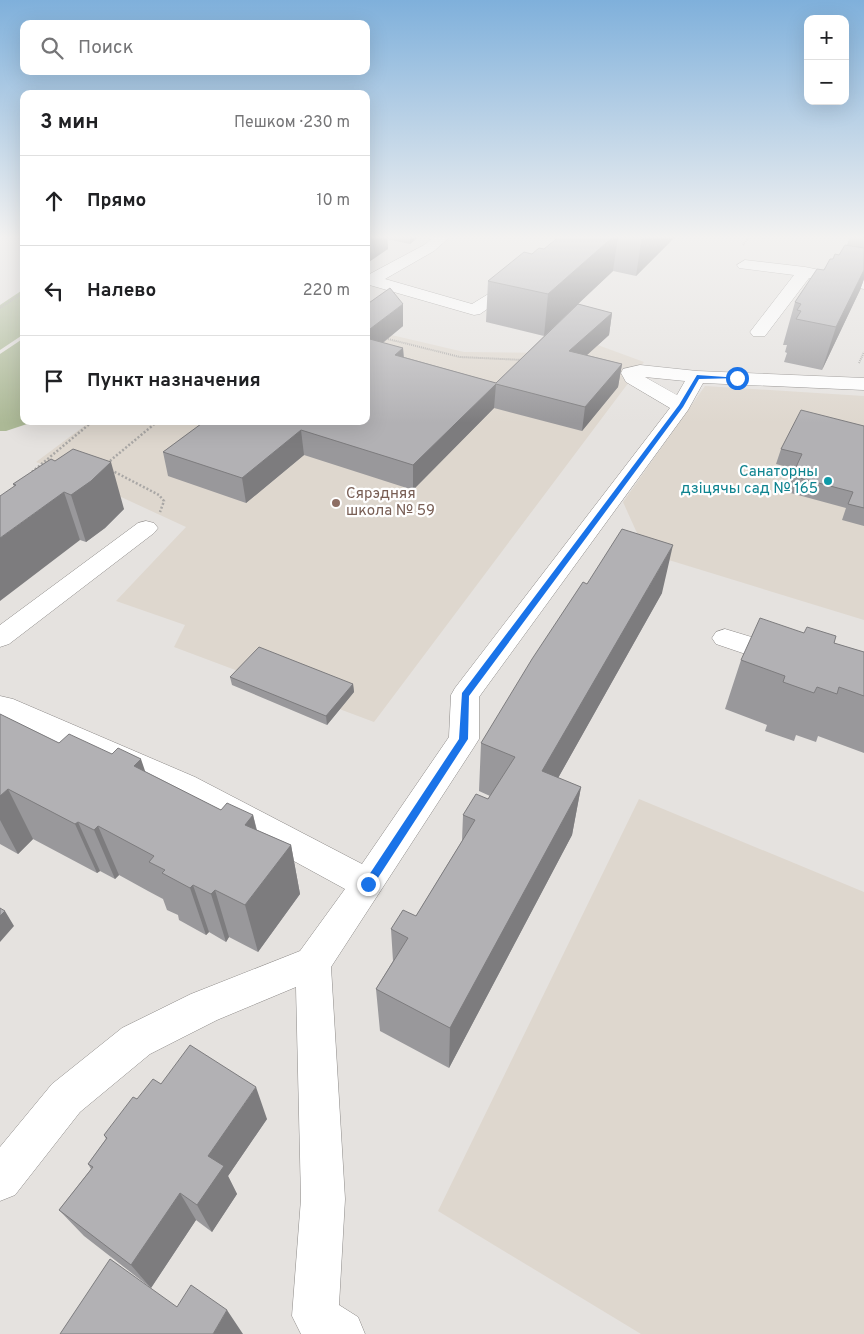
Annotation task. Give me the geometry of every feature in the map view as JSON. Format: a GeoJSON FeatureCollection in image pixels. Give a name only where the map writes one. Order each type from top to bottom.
{"type":"FeatureCollection","features":[{"type":"Feature","properties":{"kind":"lane"},"geometry":{"type":"LineString","coordinates":[[434,298],[474,310],[493,298]]}},
{"type":"Feature","properties":{"kind":"lane"},"geometry":{"type":"LineString","coordinates":[[759,332],[785,298]]}},
{"type":"Feature","properties":{"kind":"lane"},"geometry":{"type":"LineString","coordinates":[[681,406],[633,378],[630,373],[640,371],[697,377],[864,384]]}},
{"type":"Feature","properties":{"kind":"lane"},"geometry":{"type":"LineString","coordinates":[[0,1180],[66,1098],[136,1041],[204,1007],[313,963],[464,739],[465,695],[681,406],[697,377]]}},
{"type":"Feature","properties":{"kind":"lane"},"geometry":{"type":"LineString","coordinates":[[0,638],[146,528]]}},
{"type":"Feature","properties":{"kind":"lane"},"geometry":{"type":"LineString","coordinates":[[726,638],[809,665]]}},
{"type":"Feature","properties":{"kind":"lane"},"geometry":{"type":"LineString","coordinates":[[1,706],[184,786],[368,884]]}},
{"type":"Feature","properties":{"kind":"lane"},"geometry":{"type":"LineString","coordinates":[[313,963],[323,1199],[315,1316],[341,1334]]}},
{"type":"Feature","properties":{"kind":"path"},"geometry":{"type":"LineString","coordinates":[[0,308],[15,298]]}},
{"type":"Feature","properties":{"kind":"path"},"geometry":{"type":"LineString","coordinates":[[376,336],[460,357],[529,360]]}},
{"type":"Feature","properties":{"kind":"path"},"geometry":{"type":"LineString","coordinates":[[31,473],[89,425]]}},
{"type":"Feature","properties":{"kind":"path"},"geometry":{"type":"LineString","coordinates":[[146,528],[162,510],[164,501],[159,495],[114,473],[108,467],[111,460],[153,425]]}},
{"type":"Feature","properties":{"kind":"shaded area","name":"Сярэдняя школа № 59"},"geometry":{"type":"Polygon","coordinates":[[[370,330],[464,352],[559,353],[595,344],[644,362],[374,722],[174,647],[185,625],[116,601],[186,527],[80,478],[36,462],[86,425],[370,425],[370,330]]]}},
{"type":"Feature","properties":{"kind":"shaded area"},"geometry":{"type":"Polygon","coordinates":[[[705,386],[864,396],[864,620],[646,553],[623,502],[705,386]]]}},
{"type":"Feature","properties":{"kind":"shaded area"},"geometry":{"type":"Polygon","coordinates":[[[639,799],[864,892],[864,1334],[641,1334],[438,1211],[639,799]]]}},
{"type":"Feature","properties":{"kind":"green space"},"geometry":{"type":"Polygon","coordinates":[[[10,298],[20,298],[20,337],[0,350],[0,305],[10,298]]]}},
{"type":"Feature","properties":{"kind":"green space"},"geometry":{"type":"Polygon","coordinates":[[[20,341],[20,425],[24,425],[6,431],[0,431],[0,354],[20,341]]]}},
{"type":"Feature","properties":{"kind":"building"},"geometry":{"type":"Polygon","coordinates":[[[376,298],[398,298],[403,304],[370,329],[370,302],[376,298]]]}},
{"type":"Feature","properties":{"kind":"building"},"geometry":{"type":"Polygon","coordinates":[[[797,298],[850,298],[836,327],[796,319],[801,311],[797,310],[801,304],[795,302],[797,298]]]}},
{"type":"Feature","properties":{"kind":"building"},"geometry":{"type":"Polygon","coordinates":[[[578,304],[612,313],[569,351],[622,364],[585,407],[496,384],[413,465],[301,430],[242,478],[163,452],[200,425],[370,425],[370,339],[403,348],[395,355],[496,383],[578,304]]]}},
{"type":"Feature","properties":{"kind":"building","name":"Санаторны дзіцячы сад № 165"},"geometry":{"type":"Polygon","coordinates":[[[801,410],[864,426],[864,508],[848,504],[853,492],[792,476],[802,454],[781,449],[801,410]]]}},
{"type":"Feature","properties":{"kind":"building"},"geometry":{"type":"Polygon","coordinates":[[[73,449],[111,462],[91,481],[71,495],[64,492],[0,538],[0,496],[16,485],[13,484],[51,459],[55,461],[73,449]]]}},
{"type":"Feature","properties":{"kind":"building"},"geometry":{"type":"Polygon","coordinates":[[[622,529],[673,545],[542,771],[581,787],[450,1028],[376,989],[408,938],[391,929],[403,910],[416,916],[475,820],[463,815],[476,794],[488,799],[515,757],[481,743],[532,659],[583,582],[587,584],[622,529]]]}},
{"type":"Feature","properties":{"kind":"building"},"geometry":{"type":"Polygon","coordinates":[[[760,618],[804,633],[807,627],[836,636],[834,643],[864,652],[864,696],[839,687],[837,694],[817,687],[814,693],[783,682],[785,676],[741,660],[760,618]]]}},
{"type":"Feature","properties":{"kind":"building"},"geometry":{"type":"Polygon","coordinates":[[[259,647],[353,684],[326,716],[230,677],[259,647]]]}},
{"type":"Feature","properties":{"kind":"building"},"geometry":{"type":"Polygon","coordinates":[[[0,714],[59,743],[69,734],[112,754],[118,748],[141,759],[134,766],[221,810],[227,803],[253,815],[245,825],[291,845],[245,905],[215,890],[211,894],[193,885],[190,888],[162,873],[165,870],[149,862],[154,856],[98,826],[94,830],[78,822],[75,824],[8,789],[0,796],[0,714]]]}},
{"type":"Feature","properties":{"kind":"building"},"geometry":{"type":"Polygon","coordinates":[[[0,908],[5,911],[0,916],[0,908]]]}},
{"type":"Feature","properties":{"kind":"building"},"geometry":{"type":"Polygon","coordinates":[[[190,1045],[256,1087],[208,1156],[224,1166],[197,1205],[180,1193],[131,1265],[59,1210],[93,1167],[88,1164],[107,1138],[104,1135],[133,1097],[137,1099],[153,1079],[161,1084],[190,1045]]]}},
{"type":"Feature","properties":{"kind":"building"},"geometry":{"type":"Polygon","coordinates":[[[110,1259],[177,1307],[191,1285],[227,1310],[213,1334],[60,1334],[110,1259]]]}},
{"type":"Feature","properties":{"kind":"place","name":"Санаторны дзіцячы сад № 165"},"geometry":{"type":"Point","coordinates":[828,481]}},
{"type":"Feature","properties":{"kind":"place","name":"Сярэдняя школа № 59"},"geometry":{"type":"Point","coordinates":[336,503]}},
{"type":"Feature","properties":{"kind":"route"},"geometry":{"type":"LineString","coordinates":[[368,884],[464,739],[465,695],[681,406],[697,377],[737,378]]}}]}
